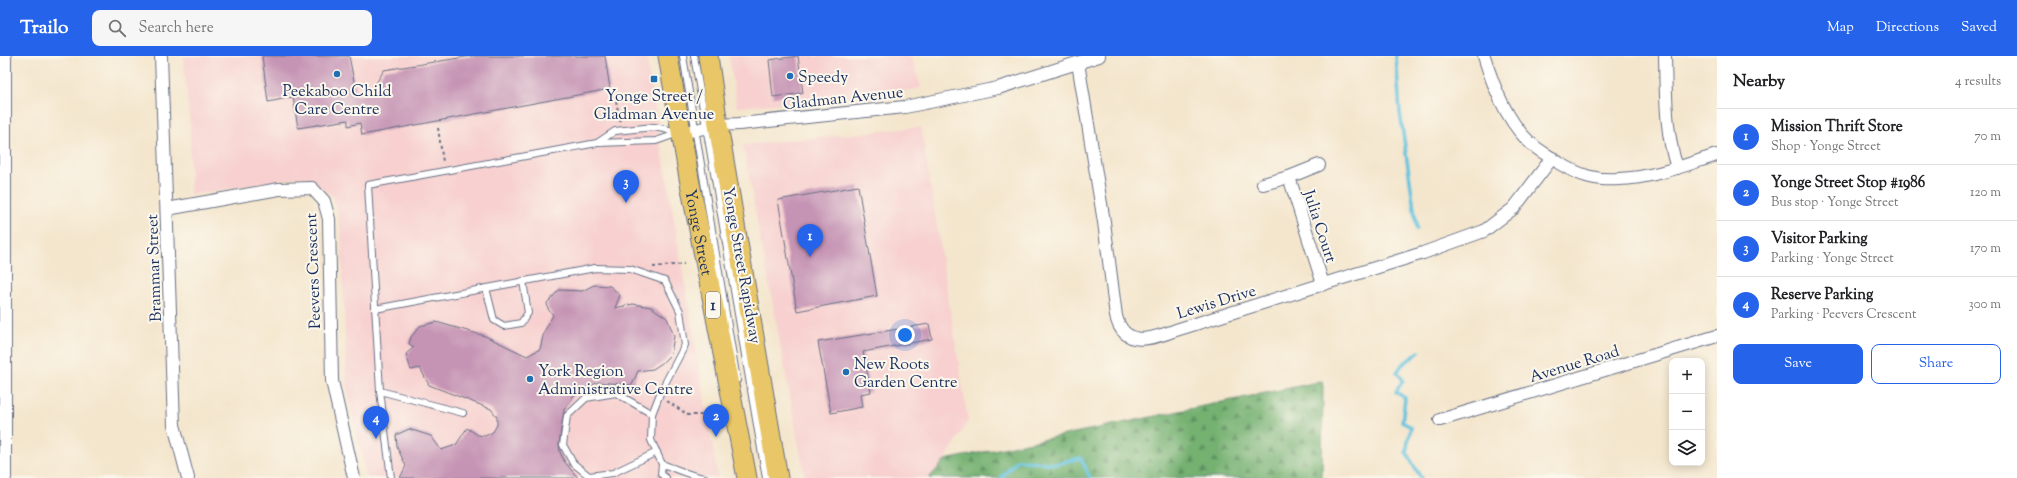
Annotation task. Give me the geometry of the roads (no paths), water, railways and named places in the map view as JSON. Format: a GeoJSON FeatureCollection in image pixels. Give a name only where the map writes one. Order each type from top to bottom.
{"type":"FeatureCollection","features":[{"type":"Feature","properties":{"kind":"main road","name":"Yonge Street"},"geometry":{"type":"LineString","coordinates":[[668,56],[700,129],[778,478]]}},
{"type":"Feature","properties":{"kind":"main road","name":"Yonge Street"},"geometry":{"type":"LineString","coordinates":[[708,56],[700,129],[747,478]]}},
{"type":"Feature","properties":{"kind":"street"},"geometry":{"type":"LineString","coordinates":[[5,56],[5,478]]}},
{"type":"Feature","properties":{"kind":"street","name":"Brammar Street"},"geometry":{"type":"LineString","coordinates":[[161,56],[174,425],[188,478]]}},
{"type":"Feature","properties":{"kind":"street","name":"Gladman Avenue"},"geometry":{"type":"LineString","coordinates":[[700,129],[905,107],[998,88],[1099,56]]}},
{"type":"Feature","properties":{"kind":"street"},"geometry":{"type":"LineString","coordinates":[[1484,56],[1491,78],[1512,120],[1533,145],[1552,158],[1586,177],[1604,179],[1635,178],[1677,168],[1717,155]]}},
{"type":"Feature","properties":{"kind":"street"},"geometry":{"type":"LineString","coordinates":[[1665,56],[1667,124],[1670,146],[1677,168]]}},
{"type":"Feature","properties":{"kind":"street","name":"Lewis Drive"},"geometry":{"type":"LineString","coordinates":[[1078,63],[1104,222],[1116,316],[1118,324],[1125,334],[1132,338],[1154,339],[1176,330],[1423,254],[1484,231],[1514,208],[1552,158]]}},
{"type":"Feature","properties":{"kind":"street","name":"Julia Court"},"geometry":{"type":"LineString","coordinates":[[1263,184],[1288,177],[1320,165]]}},
{"type":"Feature","properties":{"kind":"street","name":"Julia Court"},"geometry":{"type":"LineString","coordinates":[[1288,177],[1323,284]]}},
{"type":"Feature","properties":{"kind":"street","name":"Peevers Crescent"},"geometry":{"type":"LineString","coordinates":[[167,209],[280,189],[312,188],[324,200],[329,219],[332,381],[354,478]]}},
{"type":"Feature","properties":{"kind":"street","name":"Avenue Road"},"geometry":{"type":"LineString","coordinates":[[1440,420],[1717,336]]}},
{"type":"Feature","properties":{"kind":"lane","name":"Yonge Street Rapidway"},"geometry":{"type":"LineString","coordinates":[[682,56],[700,129],[766,478]]}},
{"type":"Feature","properties":{"kind":"lane","name":"Yonge Street Rapidway"},"geometry":{"type":"LineString","coordinates":[[694,56],[700,129],[738,386]]}},
{"type":"Feature","properties":{"kind":"lane"},"geometry":{"type":"LineString","coordinates":[[597,143],[615,131],[654,127],[700,129]]}},
{"type":"Feature","properties":{"kind":"lane"},"geometry":{"type":"LineString","coordinates":[[391,478],[380,391],[368,185],[597,143],[656,141],[700,129]]}},
{"type":"Feature","properties":{"kind":"lane"},"geometry":{"type":"LineString","coordinates":[[375,309],[595,268],[630,269],[665,280],[680,311],[685,345],[659,396],[652,414],[651,440],[662,464],[661,474],[666,478]]}},
{"type":"Feature","properties":{"kind":"lane"},"geometry":{"type":"LineString","coordinates":[[486,288],[494,320],[504,326],[521,323],[528,313],[523,281]]}},
{"type":"Feature","properties":{"kind":"lane"},"geometry":{"type":"LineString","coordinates":[[380,391],[463,413]]}},
{"type":"Feature","properties":{"kind":"lane"},"geometry":{"type":"LineString","coordinates":[[652,414],[616,393],[586,398],[568,416],[563,444],[573,463],[589,476],[614,473],[656,452]]}},
{"type":"Feature","properties":{"kind":"lane"},"geometry":{"type":"LineString","coordinates":[[750,455],[754,478]]}},
{"type":"Feature","properties":{"kind":"lane"},"geometry":{"type":"LineString","coordinates":[[662,464],[678,469],[692,476],[705,478]]}},
{"type":"Feature","properties":{"kind":"waterway"},"geometry":{"type":"LineString","coordinates":[[1396,56],[1400,112],[1417,229]]}},
{"type":"Feature","properties":{"kind":"waterway"},"geometry":{"type":"LineString","coordinates":[[1419,352],[1402,365],[1397,372],[1403,380],[1396,392],[1405,398],[1402,422],[1411,427],[1406,452],[1421,478]]}},
{"type":"Feature","properties":{"kind":"waterway"},"geometry":{"type":"LineString","coordinates":[[1001,478],[1017,460],[1056,464],[1081,458],[1090,478]]}},
{"type":"Feature","properties":{"kind":"place","name":"Peekaboo Child Care Centre"},"geometry":{"type":"Point","coordinates":[337,74]}},
{"type":"Feature","properties":{"kind":"place","name":"Speedy"},"geometry":{"type":"Point","coordinates":[790,76]}},
{"type":"Feature","properties":{"kind":"place","name":"Yonge Street / Gladman Avenue"},"geometry":{"type":"Point","coordinates":[654,79]}},
{"type":"Feature","properties":{"kind":"place","name":"Visitor Parking"},"geometry":{"type":"Point","coordinates":[626,203]}},
{"type":"Feature","properties":{"kind":"place","name":"Mission Thrift Store"},"geometry":{"type":"Point","coordinates":[810,257]}},
{"type":"Feature","properties":{"kind":"place","name":"New Roots Garden Centre"},"geometry":{"type":"Point","coordinates":[846,372]}},
{"type":"Feature","properties":{"kind":"place","name":"York Region Administrative Centre"},"geometry":{"type":"Point","coordinates":[530,379]}},
{"type":"Feature","properties":{"kind":"place","name":"Yonge Street Stop #1986"},"geometry":{"type":"Point","coordinates":[716,437]}},
{"type":"Feature","properties":{"kind":"place","name":"Reserve Parking"},"geometry":{"type":"Point","coordinates":[376,439]}}]}
